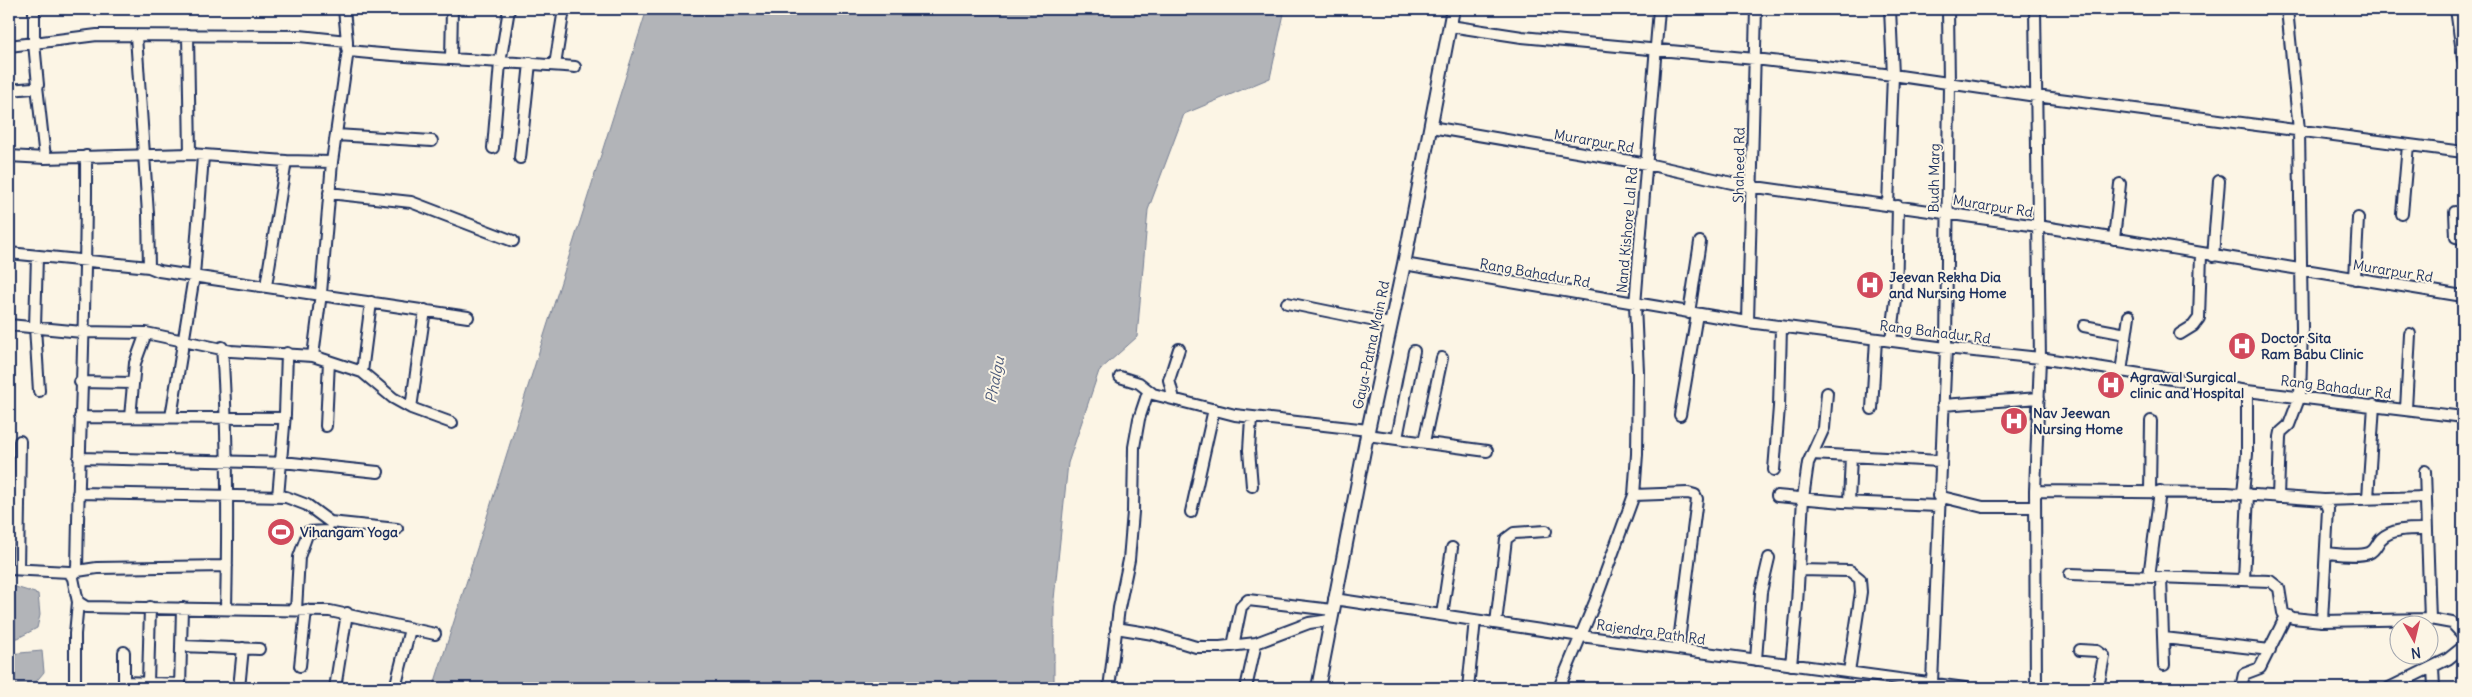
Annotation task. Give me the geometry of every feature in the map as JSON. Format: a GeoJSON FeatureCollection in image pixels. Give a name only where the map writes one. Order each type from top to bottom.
{"type":"FeatureCollection","features":[{"type":"Feature","properties":{"kind":"main road","name":"Gaya-Patna Main Rd"},"geometry":{"type":"LineString","coordinates":[[1318,688],[1368,432],[1404,264],[1453,9]]}},
{"type":"Feature","properties":{"kind":"street"},"geometry":{"type":"LineString","coordinates":[[34,9],[37,86],[45,158]]}},
{"type":"Feature","properties":{"kind":"street"},"geometry":{"type":"LineString","coordinates":[[313,356],[321,294],[332,162],[347,46],[344,9]]}},
{"type":"Feature","properties":{"kind":"street"},"geometry":{"type":"LineString","coordinates":[[450,59],[452,9]]}},
{"type":"Feature","properties":{"kind":"street"},"geometry":{"type":"LineString","coordinates":[[493,148],[500,63],[509,9]]}},
{"type":"Feature","properties":{"kind":"street"},"geometry":{"type":"LineString","coordinates":[[555,65],[564,9]]}},
{"type":"Feature","properties":{"kind":"street","name":"Nand Kishore Lal Rd"},"geometry":{"type":"LineString","coordinates":[[1559,688],[1581,636],[1634,495],[1637,454],[1638,372],[1635,305],[1659,9]]}},
{"type":"Feature","properties":{"kind":"street","name":"Shaheed Rd"},"geometry":{"type":"LineString","coordinates":[[1748,322],[1756,9]]}},
{"type":"Feature","properties":{"kind":"street"},"geometry":{"type":"LineString","coordinates":[[1890,9],[1893,75],[1893,206],[1896,301],[1892,341]]}},
{"type":"Feature","properties":{"kind":"street","name":"Budh Marg"},"geometry":{"type":"LineString","coordinates":[[1936,685],[1938,501],[1946,348],[1948,9]]}},
{"type":"Feature","properties":{"kind":"street"},"geometry":{"type":"LineString","coordinates":[[2035,9],[2040,358],[2035,491],[2036,688]]}},
{"type":"Feature","properties":{"kind":"street"},"geometry":{"type":"LineString","coordinates":[[2278,497],[2281,432],[2289,425],[2300,396],[2299,130],[2287,9]]}},
{"type":"Feature","properties":{"kind":"street"},"geometry":{"type":"LineString","coordinates":[[2456,9],[2463,59]]}},
{"type":"Feature","properties":{"kind":"street"},"geometry":{"type":"LineString","coordinates":[[1450,26],[1522,37],[1755,59],[1893,75],[2036,96],[2463,152]]}},
{"type":"Feature","properties":{"kind":"street"},"geometry":{"type":"LineString","coordinates":[[9,46],[97,35],[300,36],[347,46],[450,59],[575,66]]}},
{"type":"Feature","properties":{"kind":"street"},"geometry":{"type":"LineString","coordinates":[[188,35],[190,154]]}},
{"type":"Feature","properties":{"kind":"street"},"geometry":{"type":"LineString","coordinates":[[136,36],[144,155],[148,267]]}},
{"type":"Feature","properties":{"kind":"street"},"geometry":{"type":"LineString","coordinates":[[520,158],[530,63]]}},
{"type":"Feature","properties":{"kind":"street"},"geometry":{"type":"LineString","coordinates":[[9,90],[37,86]]}},
{"type":"Feature","properties":{"kind":"street","name":"Murarpur Rd"},"geometry":{"type":"LineString","coordinates":[[1431,127],[1647,164],[1752,186],[2038,226],[2463,296]]}},
{"type":"Feature","properties":{"kind":"street"},"geometry":{"type":"LineString","coordinates":[[336,135],[432,141]]}},
{"type":"Feature","properties":{"kind":"street"},"geometry":{"type":"LineString","coordinates":[[2402,214],[2408,145]]}},
{"type":"Feature","properties":{"kind":"street"},"geometry":{"type":"LineString","coordinates":[[9,156],[45,158],[190,154],[286,162],[332,162]]}},
{"type":"Feature","properties":{"kind":"street"},"geometry":{"type":"LineString","coordinates":[[75,688],[78,602],[73,572],[78,492],[80,382],[86,262],[86,156]]}},
{"type":"Feature","properties":{"kind":"street"},"geometry":{"type":"LineString","coordinates":[[171,417],[182,340],[194,276],[203,156]]}},
{"type":"Feature","properties":{"kind":"street"},"geometry":{"type":"LineString","coordinates":[[266,286],[286,162]]}},
{"type":"Feature","properties":{"kind":"street"},"geometry":{"type":"LineString","coordinates":[[2213,256],[2219,180]]}},
{"type":"Feature","properties":{"kind":"street"},"geometry":{"type":"LineString","coordinates":[[2114,239],[2120,184]]}},
{"type":"Feature","properties":{"kind":"street"},"geometry":{"type":"LineString","coordinates":[[330,192],[411,202],[514,241]]}},
{"type":"Feature","properties":{"kind":"street"},"geometry":{"type":"LineString","coordinates":[[2455,212],[2456,238],[2463,239]]}},
{"type":"Feature","properties":{"kind":"street"},"geometry":{"type":"LineString","coordinates":[[2355,279],[2358,218]]}},
{"type":"Feature","properties":{"kind":"street"},"geometry":{"type":"LineString","coordinates":[[1680,415],[1700,242]]}},
{"type":"Feature","properties":{"kind":"street"},"geometry":{"type":"LineString","coordinates":[[9,252],[86,262],[148,267],[194,276],[468,317]]}},
{"type":"Feature","properties":{"kind":"street"},"geometry":{"type":"LineString","coordinates":[[2180,334],[2193,326],[2199,318],[2201,254]]}},
{"type":"Feature","properties":{"kind":"street"},"geometry":{"type":"LineString","coordinates":[[37,256],[35,327],[39,391]]}},
{"type":"Feature","properties":{"kind":"street","name":"Rang Bahadur Rd"},"geometry":{"type":"LineString","coordinates":[[1404,264],[1635,305],[1781,327],[2040,358],[2247,391],[2463,417]]}},
{"type":"Feature","properties":{"kind":"street"},"geometry":{"type":"LineString","coordinates":[[362,372],[371,302]]}},
{"type":"Feature","properties":{"kind":"street"},"geometry":{"type":"LineString","coordinates":[[1287,303],[1390,324]]}},
{"type":"Feature","properties":{"kind":"street"},"geometry":{"type":"LineString","coordinates":[[411,408],[425,310]]}},
{"type":"Feature","properties":{"kind":"street"},"geometry":{"type":"LineString","coordinates":[[2121,372],[2129,316]]}},
{"type":"Feature","properties":{"kind":"street"},"geometry":{"type":"LineString","coordinates":[[9,325],[82,332],[146,333],[231,351],[313,356],[362,372],[393,398],[411,408],[452,423]]}},
{"type":"Feature","properties":{"kind":"street"},"geometry":{"type":"LineString","coordinates":[[2084,326],[2126,334]]}},
{"type":"Feature","properties":{"kind":"street"},"geometry":{"type":"LineString","coordinates":[[1774,470],[1779,407],[1781,327]]}},
{"type":"Feature","properties":{"kind":"street"},"geometry":{"type":"LineString","coordinates":[[130,417],[135,363],[146,333]]}},
{"type":"Feature","properties":{"kind":"street"},"geometry":{"type":"LineString","coordinates":[[2406,409],[2410,334]]}},
{"type":"Feature","properties":{"kind":"street"},"geometry":{"type":"LineString","coordinates":[[1872,410],[1876,339]]}},
{"type":"Feature","properties":{"kind":"street"},"geometry":{"type":"LineString","coordinates":[[222,348],[226,417],[226,608]]}},
{"type":"Feature","properties":{"kind":"street"},"geometry":{"type":"LineString","coordinates":[[1174,399],[1169,380],[1179,349]]}},
{"type":"Feature","properties":{"kind":"street"},"geometry":{"type":"LineString","coordinates":[[1397,438],[1414,351]]}},
{"type":"Feature","properties":{"kind":"street"},"geometry":{"type":"LineString","coordinates":[[278,497],[285,418],[287,353]]}},
{"type":"Feature","properties":{"kind":"street"},"geometry":{"type":"LineString","coordinates":[[1424,442],[1442,358]]}},
{"type":"Feature","properties":{"kind":"street"},"geometry":{"type":"LineString","coordinates":[[326,426],[329,361]]}},
{"type":"Feature","properties":{"kind":"street"},"geometry":{"type":"LineString","coordinates":[[1120,377],[1139,383],[1148,392],[1251,418],[1368,432],[1487,451]]}},
{"type":"Feature","properties":{"kind":"street"},"geometry":{"type":"LineString","coordinates":[[80,382],[132,383]]}},
{"type":"Feature","properties":{"kind":"street"},"geometry":{"type":"LineString","coordinates":[[2244,580],[2247,391]]}},
{"type":"Feature","properties":{"kind":"street"},"geometry":{"type":"LineString","coordinates":[[1109,688],[1116,628],[1130,553],[1134,447],[1139,419],[1148,392]]}},
{"type":"Feature","properties":{"kind":"street"},"geometry":{"type":"LineString","coordinates":[[1791,665],[1806,470],[1824,428],[1827,393]]}},
{"type":"Feature","properties":{"kind":"street"},"geometry":{"type":"LineString","coordinates":[[1943,405],[2039,398]]}},
{"type":"Feature","properties":{"kind":"street"},"geometry":{"type":"LineString","coordinates":[[2368,498],[2374,406]]}},
{"type":"Feature","properties":{"kind":"street"},"geometry":{"type":"LineString","coordinates":[[1190,512],[1214,409]]}},
{"type":"Feature","properties":{"kind":"street"},"geometry":{"type":"LineString","coordinates":[[80,417],[285,418]]}},
{"type":"Feature","properties":{"kind":"street"},"geometry":{"type":"LineString","coordinates":[[1251,418],[1249,450],[1252,486]]}},
{"type":"Feature","properties":{"kind":"street"},"geometry":{"type":"LineString","coordinates":[[2148,577],[2155,491],[2151,421]]}},
{"type":"Feature","properties":{"kind":"street"},"geometry":{"type":"LineString","coordinates":[[20,441],[13,569],[73,572],[97,568],[227,566]]}},
{"type":"Feature","properties":{"kind":"street"},"geometry":{"type":"LineString","coordinates":[[1812,454],[1940,461]]}},
{"type":"Feature","properties":{"kind":"street"},"geometry":{"type":"LineString","coordinates":[[1849,502],[1851,456]]}},
{"type":"Feature","properties":{"kind":"street"},"geometry":{"type":"LineString","coordinates":[[79,458],[280,463],[378,472]]}},
{"type":"Feature","properties":{"kind":"street"},"geometry":{"type":"LineString","coordinates":[[2425,471],[2430,614]]}},
{"type":"Feature","properties":{"kind":"street"},"geometry":{"type":"LineString","coordinates":[[2035,491],[2155,491],[2246,494],[2324,500],[2426,498]]}},
{"type":"Feature","properties":{"kind":"street"},"geometry":{"type":"LineString","coordinates":[[78,492],[278,497],[293,499],[308,505],[330,522],[398,529]]}},
{"type":"Feature","properties":{"kind":"street"},"geometry":{"type":"LineString","coordinates":[[1634,495],[1688,493],[1695,495],[1697,499],[1678,650]]}},
{"type":"Feature","properties":{"kind":"street"},"geometry":{"type":"LineString","coordinates":[[1777,496],[1849,502],[1938,501],[1983,507],[2035,507]]}},
{"type":"Feature","properties":{"kind":"street"},"geometry":{"type":"LineString","coordinates":[[2322,620],[2328,509],[2324,500]]}},
{"type":"Feature","properties":{"kind":"street"},"geometry":{"type":"LineString","coordinates":[[2326,554],[2368,553],[2377,547],[2382,538],[2389,534],[2406,530],[2426,529]]}},
{"type":"Feature","properties":{"kind":"street"},"geometry":{"type":"LineString","coordinates":[[300,666],[301,610],[299,557],[308,532],[328,531]]}},
{"type":"Feature","properties":{"kind":"street"},"geometry":{"type":"LineString","coordinates":[[1496,623],[1506,539],[1514,532],[1546,531]]}},
{"type":"Feature","properties":{"kind":"street"},"geometry":{"type":"LineString","coordinates":[[1442,615],[1452,548]]}},
{"type":"Feature","properties":{"kind":"street"},"geometry":{"type":"LineString","coordinates":[[1756,660],[1759,604],[1769,558]]}},
{"type":"Feature","properties":{"kind":"street"},"geometry":{"type":"LineString","coordinates":[[1799,570],[1850,571],[1860,579],[1862,592],[1849,672]]}},
{"type":"Feature","properties":{"kind":"street"},"geometry":{"type":"LineString","coordinates":[[2070,574],[2244,580],[2276,583],[2279,588],[2281,608],[2286,616]]}},
{"type":"Feature","properties":{"kind":"street"},"geometry":{"type":"LineString","coordinates":[[2161,578],[2164,665]]}},
{"type":"Feature","properties":{"kind":"street","name":"Rajendra Path Rd"},"geometry":{"type":"LineString","coordinates":[[1234,646],[1241,607],[1248,600],[1332,610],[1442,615],[1678,650],[1965,688]]}},
{"type":"Feature","properties":{"kind":"street"},"geometry":{"type":"LineString","coordinates":[[78,602],[86,607],[226,608],[347,613],[435,634]]}},
{"type":"Feature","properties":{"kind":"street"},"geometry":{"type":"LineString","coordinates":[[148,683],[150,608]]}},
{"type":"Feature","properties":{"kind":"street"},"geometry":{"type":"LineString","coordinates":[[124,652],[124,685],[148,683],[180,686],[182,608]]}},
{"type":"Feature","properties":{"kind":"street"},"geometry":{"type":"LineString","coordinates":[[1116,628],[1153,634],[1196,646],[1234,646],[1256,643],[1309,624],[1332,610]]}},
{"type":"Feature","properties":{"kind":"street"},"geometry":{"type":"LineString","coordinates":[[335,688],[347,613]]}},
{"type":"Feature","properties":{"kind":"street"},"geometry":{"type":"LineString","coordinates":[[2286,616],[2322,620],[2390,619]]}},
{"type":"Feature","properties":{"kind":"street"},"geometry":{"type":"LineString","coordinates":[[2241,688],[2242,678],[2260,668],[2286,616]]}},
{"type":"Feature","properties":{"kind":"street"},"geometry":{"type":"LineString","coordinates":[[1468,688],[1475,620]]}},
{"type":"Feature","properties":{"kind":"street"},"geometry":{"type":"LineString","coordinates":[[2440,621],[2452,623],[2463,635]]}},
{"type":"Feature","properties":{"kind":"street"},"geometry":{"type":"LineString","coordinates":[[394,688],[410,629]]}},
{"type":"Feature","properties":{"kind":"street"},"geometry":{"type":"LineString","coordinates":[[2164,638],[2270,650]]}},
{"type":"Feature","properties":{"kind":"street"},"geometry":{"type":"LineString","coordinates":[[1246,688],[1256,643]]}},
{"type":"Feature","properties":{"kind":"street"},"geometry":{"type":"LineString","coordinates":[[181,646],[259,649]]}},
{"type":"Feature","properties":{"kind":"street"},"geometry":{"type":"LineString","coordinates":[[239,688],[243,648]]}},
{"type":"Feature","properties":{"kind":"street"},"geometry":{"type":"LineString","coordinates":[[2390,688],[2463,648]]}},
{"type":"Feature","properties":{"kind":"street"},"geometry":{"type":"LineString","coordinates":[[2080,650],[2097,651],[2104,656],[2098,688]]}},
{"type":"Feature","properties":{"kind":"street"},"geometry":{"type":"LineString","coordinates":[[2433,666],[2434,688]]}},
{"type":"Feature","properties":{"kind":"water","name":"Phalgu"},"geometry":{"type":"Polygon","coordinates":[[[647,9],[1285,9],[1270,78],[1184,114],[1148,210],[1137,337],[1099,371],[1068,463],[1054,599],[1054,688],[433,688],[647,9]]]}},
{"type":"Feature","properties":{"kind":"water"},"geometry":{"type":"Polygon","coordinates":[[[9,585],[38,594],[40,615],[37,628],[18,638],[9,638],[9,585]]]}},
{"type":"Feature","properties":{"kind":"water"},"geometry":{"type":"Polygon","coordinates":[[[42,651],[44,672],[34,684],[34,688],[9,688],[9,654],[42,651]]]}},
{"type":"Feature","properties":{"kind":"place","name":"Jeevan Rekha Dia and Nursing Home"},"geometry":{"type":"Point","coordinates":[1870,285]}},
{"type":"Feature","properties":{"kind":"place","name":"Doctor Sita Ram Babu Clinic"},"geometry":{"type":"Point","coordinates":[2242,346]}},
{"type":"Feature","properties":{"kind":"place","name":"Agrawal Surgical clinic and Hospital"},"geometry":{"type":"Point","coordinates":[2111,385]}},
{"type":"Feature","properties":{"kind":"place","name":"Nav Jeewan Nursing Home"},"geometry":{"type":"Point","coordinates":[2014,421]}},
{"type":"Feature","properties":{"kind":"place","name":"Vihangam Yoga"},"geometry":{"type":"Point","coordinates":[281,532]}}]}
